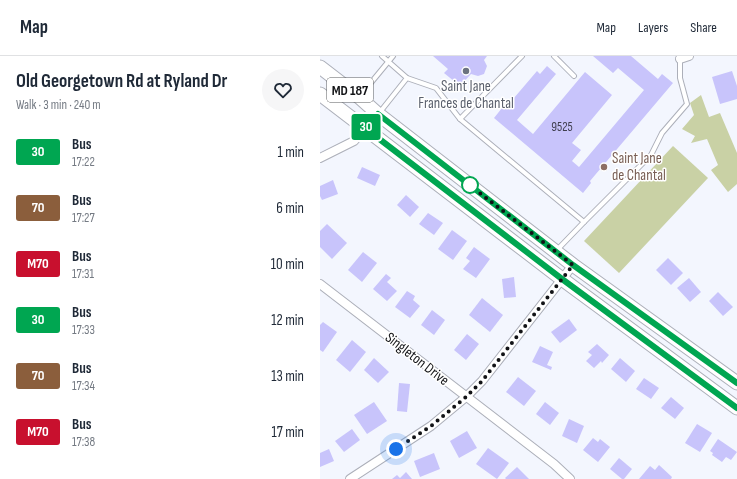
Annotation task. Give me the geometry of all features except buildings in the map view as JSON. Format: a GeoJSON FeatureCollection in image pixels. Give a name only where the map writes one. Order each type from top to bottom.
{"type":"FeatureCollection","features":[{"type":"Feature","properties":{"kind":"main road","name":"MD 187"},"geometry":{"type":"LineString","coordinates":[[320,67],[359,97],[378,114],[573,265],[737,383]]}},
{"type":"Feature","properties":{"kind":"main road","name":"MD 187"},"geometry":{"type":"LineString","coordinates":[[320,94],[562,279],[737,408]]}},
{"type":"Feature","properties":{"kind":"street"},"geometry":{"type":"LineString","coordinates":[[679,58],[689,56]]}},
{"type":"Feature","properties":{"kind":"street"},"geometry":{"type":"LineString","coordinates":[[320,158],[354,141],[378,114]]}},
{"type":"Feature","properties":{"kind":"street"},"geometry":{"type":"LineString","coordinates":[[350,479],[431,426],[466,397],[482,381],[573,265]]}},
{"type":"Feature","properties":{"kind":"street","name":"Singleton Drive"},"geometry":{"type":"LineString","coordinates":[[320,284],[554,464],[570,479]]}},
{"type":"Feature","properties":{"kind":"lane"},"geometry":{"type":"LineString","coordinates":[[382,56],[407,78],[436,88],[460,119],[584,222]]}},
{"type":"Feature","properties":{"kind":"lane"},"geometry":{"type":"LineString","coordinates":[[359,97],[393,56]]}},
{"type":"Feature","properties":{"kind":"lane"},"geometry":{"type":"LineString","coordinates":[[460,119],[522,56]]}},
{"type":"Feature","properties":{"kind":"lane"},"geometry":{"type":"LineString","coordinates":[[554,56],[574,76]]}},
{"type":"Feature","properties":{"kind":"lane"},"geometry":{"type":"LineString","coordinates":[[555,251],[651,155],[662,133],[686,104],[680,78],[679,58]]}},
{"type":"Feature","properties":{"kind":"lane"},"geometry":{"type":"LineString","coordinates":[[378,114],[407,78]]}},
{"type":"Feature","properties":{"kind":"green space"},"geometry":{"type":"Polygon","coordinates":[[[701,95],[709,117],[720,113],[737,153],[737,184],[728,192],[711,170],[718,165],[707,139],[691,143],[695,136],[682,129],[694,115],[690,103],[701,95]]]}},
{"type":"Feature","properties":{"kind":"green space"},"geometry":{"type":"Polygon","coordinates":[[[673,146],[708,178],[619,273],[584,241],[673,146]]]}},
{"type":"Feature","properties":{"kind":"bus line","name":"30"},"geometry":{"type":"LineString","coordinates":[[737,383],[573,265],[378,114],[365,128],[562,279],[737,408]]}},
{"type":"Feature","properties":{"kind":"place","name":"Saint Jane Frances de Chantal"},"geometry":{"type":"Point","coordinates":[466,71]}},
{"type":"Feature","properties":{"kind":"place","name":"Saint Jane de Chantal"},"geometry":{"type":"Point","coordinates":[604,167]}},
{"type":"Feature","properties":{"kind":"route"},"geometry":{"type":"LineString","coordinates":[[396,449],[431,426],[466,397],[482,381],[573,265],[468,184],[470,185]]}}]}
